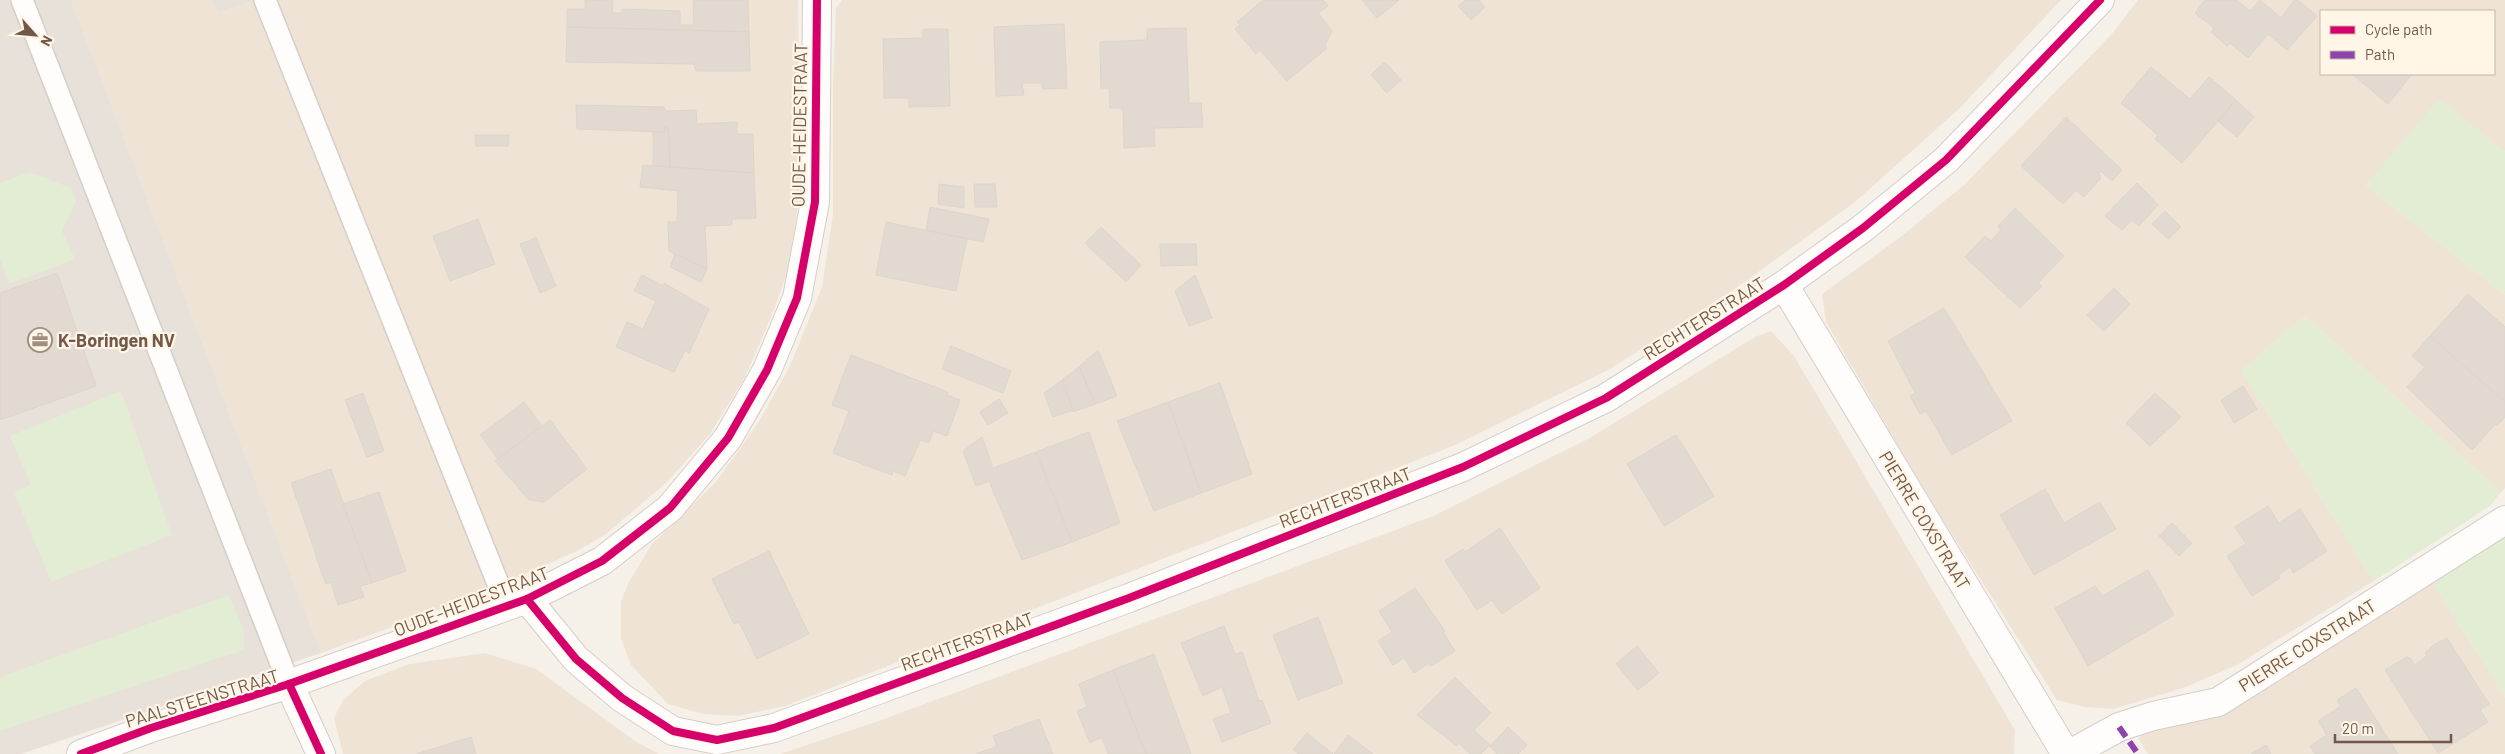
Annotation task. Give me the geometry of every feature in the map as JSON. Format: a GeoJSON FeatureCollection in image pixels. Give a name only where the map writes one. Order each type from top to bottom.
{"type":"FeatureCollection","features":[{"type":"Feature","properties":{"kind":"street","name":"OUDE-HEIDESTRAAT"},"geometry":{"type":"LineString","coordinates":[[289,684],[517,602],[602,561],[670,508],[728,438],[767,370],[797,298],[815,202],[817,0]]}},
{"type":"Feature","properties":{"kind":"street","name":"RECHTERSTRAAT"},"geometry":{"type":"LineString","coordinates":[[517,602],[576,659],[622,698],[673,731],[717,740],[774,728],[1129,598],[1463,467],[1606,398],[1784,285],[1863,228],[1946,160],[2100,0]]}},
{"type":"Feature","properties":{"kind":"street","name":"PIERRE COXSTRAAT"},"geometry":{"type":"LineString","coordinates":[[1784,285],[2068,754],[2120,727],[2153,716],[2218,702],[2505,520]]}},
{"type":"Feature","properties":{"kind":"street","name":"PAALSTEENSTRAAT"},"geometry":{"type":"LineString","coordinates":[[81,754],[151,728],[289,684],[321,754]]}},
{"type":"Feature","properties":{"kind":"lane"},"geometry":{"type":"LineString","coordinates":[[22,0],[289,684]]}},
{"type":"Feature","properties":{"kind":"lane"},"geometry":{"type":"LineString","coordinates":[[264,0],[517,602]]}},
{"type":"Feature","properties":{"kind":"shaded area"},"geometry":{"type":"Polygon","coordinates":[[[0,0],[71,0],[321,653],[21,754],[0,754],[0,0]]]}},
{"type":"Feature","properties":{"kind":"shaded area"},"geometry":{"type":"Polygon","coordinates":[[[71,0],[212,0],[218,13],[256,0],[798,0],[801,189],[787,273],[771,317],[745,377],[710,434],[666,483],[606,534],[577,551],[468,599],[321,653],[71,0]]]}},
{"type":"Feature","properties":{"kind":"shaded area"},"geometry":{"type":"Polygon","coordinates":[[[212,0],[256,0],[218,13],[212,0]]]}},
{"type":"Feature","properties":{"kind":"shaded area"},"geometry":{"type":"Polygon","coordinates":[[[842,0],[2061,0],[1960,108],[1855,202],[1736,288],[1610,369],[1453,446],[785,706],[738,716],[703,714],[668,704],[631,665],[621,639],[621,601],[629,582],[652,544],[716,482],[758,423],[790,366],[822,287],[833,214],[833,84],[836,8],[842,0]]]}},
{"type":"Feature","properties":{"kind":"shaded area"},"geometry":{"type":"Polygon","coordinates":[[[2138,0],[2505,0],[2505,152],[2439,99],[2366,186],[2505,295],[2505,488],[2501,492],[2305,316],[2241,371],[2374,581],[2235,666],[2183,688],[2113,709],[2084,707],[2057,700],[1926,493],[1826,322],[1822,294],[1899,238],[1964,185],[2111,35],[2138,0]]]}},
{"type":"Feature","properties":{"kind":"shaded area"},"geometry":{"type":"Polygon","coordinates":[[[1771,331],[1794,356],[2015,730],[2014,754],[780,754],[884,719],[1433,516],[1588,439],[1755,337],[1771,331]]]}},
{"type":"Feature","properties":{"kind":"shaded area"},"geometry":{"type":"Polygon","coordinates":[[[2431,580],[2505,697],[2505,754],[2148,754],[2138,738],[2148,732],[2215,716],[2431,580]]]}},
{"type":"Feature","properties":{"kind":"shaded area"},"geometry":{"type":"Polygon","coordinates":[[[485,653],[536,669],[635,741],[659,754],[343,754],[334,718],[343,700],[365,681],[409,664],[485,653]]]}},
{"type":"Feature","properties":{"kind":"green space"},"geometry":{"type":"Polygon","coordinates":[[[2439,98],[2505,152],[2505,295],[2366,186],[2439,98]]]}},
{"type":"Feature","properties":{"kind":"green space"},"geometry":{"type":"Polygon","coordinates":[[[30,172],[71,188],[76,201],[62,231],[75,259],[9,284],[0,259],[0,183],[30,172]]]}},
{"type":"Feature","properties":{"kind":"green space"},"geometry":{"type":"Polygon","coordinates":[[[2305,316],[2501,492],[2490,506],[2374,581],[2241,371],[2305,316]]]}},
{"type":"Feature","properties":{"kind":"green space"},"geometry":{"type":"Polygon","coordinates":[[[121,391],[172,535],[51,582],[14,492],[31,485],[10,436],[121,391]]]}},
{"type":"Feature","properties":{"kind":"green space"},"geometry":{"type":"Polygon","coordinates":[[[2505,535],[2505,697],[2431,580],[2505,535]]]}},
{"type":"Feature","properties":{"kind":"green space"},"geometry":{"type":"Polygon","coordinates":[[[229,595],[243,628],[244,650],[0,731],[0,677],[229,595]]]}},
{"type":"Feature","properties":{"kind":"building"},"geometry":{"type":"Polygon","coordinates":[[[585,0],[613,1],[612,13],[622,13],[622,9],[680,11],[680,25],[694,25],[693,0],[748,0],[749,32],[567,27],[567,9],[585,9],[585,0]]]}},
{"type":"Feature","properties":{"kind":"building"},"geometry":{"type":"Polygon","coordinates":[[[1263,0],[1323,0],[1328,6],[1318,13],[1332,31],[1325,45],[1327,48],[1287,81],[1260,50],[1256,54],[1235,29],[1240,25],[1237,22],[1263,0]]]}},
{"type":"Feature","properties":{"kind":"building"},"geometry":{"type":"Polygon","coordinates":[[[1362,0],[1399,0],[1377,18],[1362,0]]]}},
{"type":"Feature","properties":{"kind":"building"},"geometry":{"type":"Polygon","coordinates":[[[1465,0],[1479,0],[1485,7],[1471,20],[1458,6],[1465,0]]]}},
{"type":"Feature","properties":{"kind":"building"},"geometry":{"type":"Polygon","coordinates":[[[2205,0],[2237,0],[2250,11],[2260,0],[2281,18],[2294,0],[2298,0],[2317,16],[2287,50],[2268,34],[2248,58],[2230,43],[2227,46],[2211,32],[2214,28],[2195,13],[2205,0]]]}},
{"type":"Feature","properties":{"kind":"building"},"geometry":{"type":"Polygon","coordinates":[[[1064,24],[1067,88],[1043,89],[1042,83],[1022,83],[1024,95],[996,96],[994,27],[1064,24]]]}},
{"type":"Feature","properties":{"kind":"building"},"geometry":{"type":"Polygon","coordinates":[[[567,27],[749,32],[750,71],[696,71],[694,64],[566,62],[567,27]]]}},
{"type":"Feature","properties":{"kind":"building"},"geometry":{"type":"Polygon","coordinates":[[[1186,28],[1189,103],[1201,103],[1203,127],[1154,128],[1155,146],[1124,148],[1123,108],[1110,108],[1109,88],[1101,88],[1100,42],[1147,40],[1147,29],[1186,28]]]}},
{"type":"Feature","properties":{"kind":"building"},"geometry":{"type":"Polygon","coordinates":[[[923,29],[948,29],[950,106],[909,107],[909,98],[884,98],[883,39],[923,38],[923,29]]]}},
{"type":"Feature","properties":{"kind":"building"},"geometry":{"type":"Polygon","coordinates":[[[1385,62],[1401,80],[1387,93],[1371,75],[1385,62]]]}},
{"type":"Feature","properties":{"kind":"building"},"geometry":{"type":"Polygon","coordinates":[[[2151,67],[2190,99],[2209,77],[2236,100],[2182,163],[2155,139],[2158,135],[2121,103],[2151,67]]]}},
{"type":"Feature","properties":{"kind":"building"},"geometry":{"type":"Polygon","coordinates":[[[2353,75],[2411,75],[2388,104],[2353,75]]]}},
{"type":"Feature","properties":{"kind":"building"},"geometry":{"type":"Polygon","coordinates":[[[2236,100],[2254,117],[2237,137],[2218,121],[2236,100]]]}},
{"type":"Feature","properties":{"kind":"building"},"geometry":{"type":"Polygon","coordinates":[[[576,105],[664,107],[665,111],[696,110],[697,124],[737,122],[737,134],[753,134],[754,173],[670,167],[668,128],[665,127],[664,132],[577,129],[576,105]]]}},
{"type":"Feature","properties":{"kind":"building"},"geometry":{"type":"Polygon","coordinates":[[[2066,117],[2122,170],[2112,181],[2101,171],[2099,174],[2101,178],[2084,197],[2076,190],[2063,204],[2021,166],[2066,117]]]}},
{"type":"Feature","properties":{"kind":"building"},"geometry":{"type":"Polygon","coordinates":[[[665,127],[668,128],[670,167],[653,166],[653,132],[664,132],[665,127]]]}},
{"type":"Feature","properties":{"kind":"building"},"geometry":{"type":"Polygon","coordinates":[[[475,135],[509,135],[508,146],[476,146],[475,135]]]}},
{"type":"Feature","properties":{"kind":"building"},"geometry":{"type":"Polygon","coordinates":[[[643,165],[754,173],[756,218],[732,219],[732,225],[705,226],[707,269],[669,251],[668,222],[677,222],[678,191],[640,187],[643,165]]]}},
{"type":"Feature","properties":{"kind":"building"},"geometry":{"type":"Polygon","coordinates":[[[2137,183],[2158,205],[2139,226],[2132,220],[2122,230],[2105,216],[2137,183]]]}},
{"type":"Feature","properties":{"kind":"building"},"geometry":{"type":"Polygon","coordinates":[[[939,184],[964,187],[964,208],[938,204],[939,184]]]}},
{"type":"Feature","properties":{"kind":"building"},"geometry":{"type":"Polygon","coordinates":[[[974,184],[995,184],[997,207],[975,207],[974,184]]]}},
{"type":"Feature","properties":{"kind":"building"},"geometry":{"type":"Polygon","coordinates":[[[930,207],[989,219],[983,242],[926,230],[930,207]]]}},
{"type":"Feature","properties":{"kind":"building"},"geometry":{"type":"Polygon","coordinates":[[[2015,208],[2064,256],[2038,283],[2042,286],[2020,308],[1965,257],[1985,236],[1991,241],[2001,230],[1998,226],[2015,208]]]}},
{"type":"Feature","properties":{"kind":"building"},"geometry":{"type":"Polygon","coordinates":[[[2165,211],[2181,227],[2168,239],[2152,224],[2165,211]]]}},
{"type":"Feature","properties":{"kind":"building"},"geometry":{"type":"Polygon","coordinates":[[[478,219],[495,264],[450,281],[433,236],[478,219]]]}},
{"type":"Feature","properties":{"kind":"building"},"geometry":{"type":"Polygon","coordinates":[[[886,222],[967,239],[956,291],[876,275],[886,222]]]}},
{"type":"Feature","properties":{"kind":"building"},"geometry":{"type":"Polygon","coordinates":[[[1101,227],[1141,265],[1126,282],[1085,243],[1101,227]]]}},
{"type":"Feature","properties":{"kind":"building"},"geometry":{"type":"Polygon","coordinates":[[[536,238],[556,286],[540,293],[520,244],[536,238]]]}},
{"type":"Feature","properties":{"kind":"building"},"geometry":{"type":"Polygon","coordinates":[[[1160,244],[1196,244],[1197,265],[1161,266],[1160,244]]]}},
{"type":"Feature","properties":{"kind":"building"},"geometry":{"type":"Polygon","coordinates":[[[675,254],[707,269],[701,282],[670,267],[675,254]]]}},
{"type":"Feature","properties":{"kind":"building","name":"K-Boringen NV"},"geometry":{"type":"Polygon","coordinates":[[[57,273],[96,386],[0,420],[0,293],[57,273]]]}},
{"type":"Feature","properties":{"kind":"building"},"geometry":{"type":"Polygon","coordinates":[[[642,275],[664,286],[664,283],[709,309],[689,353],[685,351],[674,372],[616,347],[627,322],[643,329],[656,301],[634,291],[642,275]]]}},
{"type":"Feature","properties":{"kind":"building"},"geometry":{"type":"Polygon","coordinates":[[[1195,275],[1212,318],[1189,326],[1175,291],[1195,275]]]}},
{"type":"Feature","properties":{"kind":"building"},"geometry":{"type":"Polygon","coordinates":[[[2114,288],[2130,304],[2104,331],[2087,315],[2114,288]]]}},
{"type":"Feature","properties":{"kind":"building"},"geometry":{"type":"Polygon","coordinates":[[[2468,294],[2505,327],[2505,402],[2430,336],[2468,294]]]}},
{"type":"Feature","properties":{"kind":"building"},"geometry":{"type":"Polygon","coordinates":[[[1944,308],[2012,421],[1952,455],[1926,411],[1920,414],[1910,396],[1915,393],[1888,341],[1944,308]]]}},
{"type":"Feature","properties":{"kind":"building"},"geometry":{"type":"Polygon","coordinates":[[[2430,336],[2505,402],[2505,417],[2497,426],[2495,424],[2472,450],[2407,387],[2425,367],[2412,356],[2430,336]]]}},
{"type":"Feature","properties":{"kind":"building"},"geometry":{"type":"Polygon","coordinates":[[[951,346],[1011,371],[1003,393],[942,369],[951,346]]]}},
{"type":"Feature","properties":{"kind":"building"},"geometry":{"type":"Polygon","coordinates":[[[1098,350],[1117,396],[1095,404],[1079,367],[1098,350]]]}},
{"type":"Feature","properties":{"kind":"building"},"geometry":{"type":"Polygon","coordinates":[[[851,355],[948,392],[947,395],[960,400],[947,436],[933,431],[929,443],[920,440],[905,476],[893,471],[892,475],[833,453],[849,411],[832,405],[851,355]]]}},
{"type":"Feature","properties":{"kind":"building"},"geometry":{"type":"Polygon","coordinates":[[[1079,367],[1095,404],[1073,412],[1062,380],[1079,367]]]}},
{"type":"Feature","properties":{"kind":"building"},"geometry":{"type":"Polygon","coordinates":[[[1062,380],[1073,410],[1053,417],[1044,393],[1062,380]]]}},
{"type":"Feature","properties":{"kind":"building"},"geometry":{"type":"Polygon","coordinates":[[[1220,383],[1252,474],[1201,493],[1168,402],[1220,383]]]}},
{"type":"Feature","properties":{"kind":"building"},"geometry":{"type":"Polygon","coordinates":[[[2243,386],[2257,409],[2234,423],[2221,400],[2243,386]]]}},
{"type":"Feature","properties":{"kind":"building"},"geometry":{"type":"Polygon","coordinates":[[[363,393],[384,451],[367,457],[345,400],[363,393]]]}},
{"type":"Feature","properties":{"kind":"building"},"geometry":{"type":"Polygon","coordinates":[[[2155,393],[2181,417],[2150,446],[2126,423],[2155,393]]]}},
{"type":"Feature","properties":{"kind":"building"},"geometry":{"type":"Polygon","coordinates":[[[999,399],[1008,413],[988,425],[980,412],[999,399]]]}},
{"type":"Feature","properties":{"kind":"building"},"geometry":{"type":"Polygon","coordinates":[[[524,402],[542,426],[498,459],[480,435],[524,402]]]}},
{"type":"Feature","properties":{"kind":"building"},"geometry":{"type":"Polygon","coordinates":[[[1168,402],[1201,493],[1154,511],[1117,421],[1168,402]]]}},
{"type":"Feature","properties":{"kind":"building"},"geometry":{"type":"Polygon","coordinates":[[[550,420],[587,469],[544,502],[529,500],[495,461],[550,420]]]}},
{"type":"Feature","properties":{"kind":"building"},"geometry":{"type":"Polygon","coordinates":[[[1089,432],[1120,523],[1072,542],[1036,452],[1089,432]]]}},
{"type":"Feature","properties":{"kind":"building"},"geometry":{"type":"Polygon","coordinates":[[[1676,435],[1714,496],[1664,526],[1627,464],[1676,435]]]}},
{"type":"Feature","properties":{"kind":"building"},"geometry":{"type":"Polygon","coordinates":[[[982,437],[993,468],[1036,452],[1072,542],[1022,560],[989,481],[976,486],[963,451],[982,437]]]}},
{"type":"Feature","properties":{"kind":"building"},"geometry":{"type":"Polygon","coordinates":[[[331,469],[372,583],[360,586],[364,597],[338,605],[331,582],[326,584],[291,483],[331,469]]]}},
{"type":"Feature","properties":{"kind":"building"},"geometry":{"type":"Polygon","coordinates":[[[2045,489],[2064,523],[2100,502],[2116,529],[2034,575],[2000,515],[2045,489]]]}},
{"type":"Feature","properties":{"kind":"building"},"geometry":{"type":"Polygon","coordinates":[[[379,492],[406,571],[372,583],[343,504],[379,492]]]}},
{"type":"Feature","properties":{"kind":"building"},"geometry":{"type":"Polygon","coordinates":[[[2268,506],[2279,523],[2300,509],[2327,551],[2293,573],[2290,567],[2278,575],[2280,578],[2252,596],[2227,556],[2246,544],[2235,527],[2268,506]]]}},
{"type":"Feature","properties":{"kind":"building"},"geometry":{"type":"Polygon","coordinates":[[[2172,523],[2192,543],[2179,556],[2159,536],[2172,523]]]}},
{"type":"Feature","properties":{"kind":"building"},"geometry":{"type":"Polygon","coordinates":[[[1500,528],[1540,588],[1502,614],[1492,600],[1477,610],[1445,561],[1463,549],[1465,552],[1500,528]]]}},
{"type":"Feature","properties":{"kind":"building"},"geometry":{"type":"Polygon","coordinates":[[[769,551],[809,634],[757,659],[739,622],[734,624],[712,579],[769,551]]]}},
{"type":"Feature","properties":{"kind":"building"},"geometry":{"type":"Polygon","coordinates":[[[2148,570],[2174,615],[2088,666],[2055,608],[2095,586],[2102,596],[2148,570]]]}},
{"type":"Feature","properties":{"kind":"building"},"geometry":{"type":"Polygon","coordinates":[[[1415,588],[1445,631],[1443,632],[1455,651],[1431,666],[1429,663],[1414,673],[1404,658],[1393,665],[1378,641],[1392,632],[1379,611],[1415,588]]]}},
{"type":"Feature","properties":{"kind":"building"},"geometry":{"type":"Polygon","coordinates":[[[1318,617],[1343,683],[1298,700],[1273,635],[1318,617]]]}},
{"type":"Feature","properties":{"kind":"building"},"geometry":{"type":"Polygon","coordinates":[[[1224,626],[1235,654],[1242,652],[1259,701],[1262,700],[1271,723],[1222,742],[1213,719],[1231,713],[1222,687],[1203,696],[1181,643],[1224,626]]]}},
{"type":"Feature","properties":{"kind":"building"},"geometry":{"type":"Polygon","coordinates":[[[2447,638],[2489,704],[2480,710],[2488,722],[2438,753],[2385,670],[2407,657],[2415,665],[2427,656],[2425,653],[2432,646],[2447,638]]]}},
{"type":"Feature","properties":{"kind":"building"},"geometry":{"type":"Polygon","coordinates":[[[1637,646],[1659,673],[1638,690],[1616,664],[1637,646]]]}},
{"type":"Feature","properties":{"kind":"building"},"geometry":{"type":"Polygon","coordinates":[[[1154,654],[1191,754],[1146,754],[1113,670],[1154,654]]]}},
{"type":"Feature","properties":{"kind":"building"},"geometry":{"type":"Polygon","coordinates":[[[1113,670],[1146,754],[1108,754],[1102,737],[1090,743],[1077,711],[1087,707],[1079,684],[1113,670]]]}},
{"type":"Feature","properties":{"kind":"building"},"geometry":{"type":"Polygon","coordinates":[[[1455,677],[1491,713],[1474,730],[1490,745],[1481,754],[1470,754],[1459,743],[1457,746],[1417,715],[1455,677]]]}},
{"type":"Feature","properties":{"kind":"building"},"geometry":{"type":"Polygon","coordinates":[[[2356,688],[2398,754],[2315,754],[2310,746],[2327,735],[2318,721],[2341,706],[2337,700],[2356,688]]]}},
{"type":"Feature","properties":{"kind":"building"},"geometry":{"type":"Polygon","coordinates":[[[1039,719],[1053,754],[976,754],[997,746],[993,736],[1039,719]]]}},
{"type":"Feature","properties":{"kind":"building"},"geometry":{"type":"Polygon","coordinates":[[[1508,727],[1527,745],[1518,754],[1497,754],[1490,746],[1508,727]]]}},
{"type":"Feature","properties":{"kind":"building"},"geometry":{"type":"Polygon","coordinates":[[[1307,733],[1333,754],[1298,754],[1293,750],[1307,733]]]}},
{"type":"Feature","properties":{"kind":"building"},"geometry":{"type":"Polygon","coordinates":[[[1348,735],[1373,754],[1334,754],[1348,735]]]}},
{"type":"Feature","properties":{"kind":"building"},"geometry":{"type":"Polygon","coordinates":[[[471,737],[476,754],[416,754],[471,737]]]}},
{"type":"Feature","properties":{"kind":"building"},"geometry":{"type":"Polygon","coordinates":[[[2266,745],[2271,754],[2251,754],[2266,745]]]}},
{"type":"Feature","properties":{"kind":"marked path"},"geometry":{"type":"LineString","coordinates":[[2119,727],[2138,754]]}},
{"type":"Feature","properties":{"kind":"cycle path"},"geometry":{"type":"LineString","coordinates":[[81,754],[151,728],[289,684],[527,599],[602,561],[670,508],[728,438],[767,370],[797,298],[815,202],[817,0]]}},
{"type":"Feature","properties":{"kind":"cycle path"},"geometry":{"type":"LineString","coordinates":[[527,599],[576,659],[622,698],[673,731],[717,740],[774,728],[1129,598],[1463,467],[1606,398],[1784,285],[1863,228],[1946,160],[2100,0]]}},
{"type":"Feature","properties":{"kind":"cycle path"},"geometry":{"type":"LineString","coordinates":[[289,684],[321,754]]}},
{"type":"Feature","properties":{"kind":"place","name":"K-Boringen NV"},"geometry":{"type":"Point","coordinates":[40,340]}}]}
